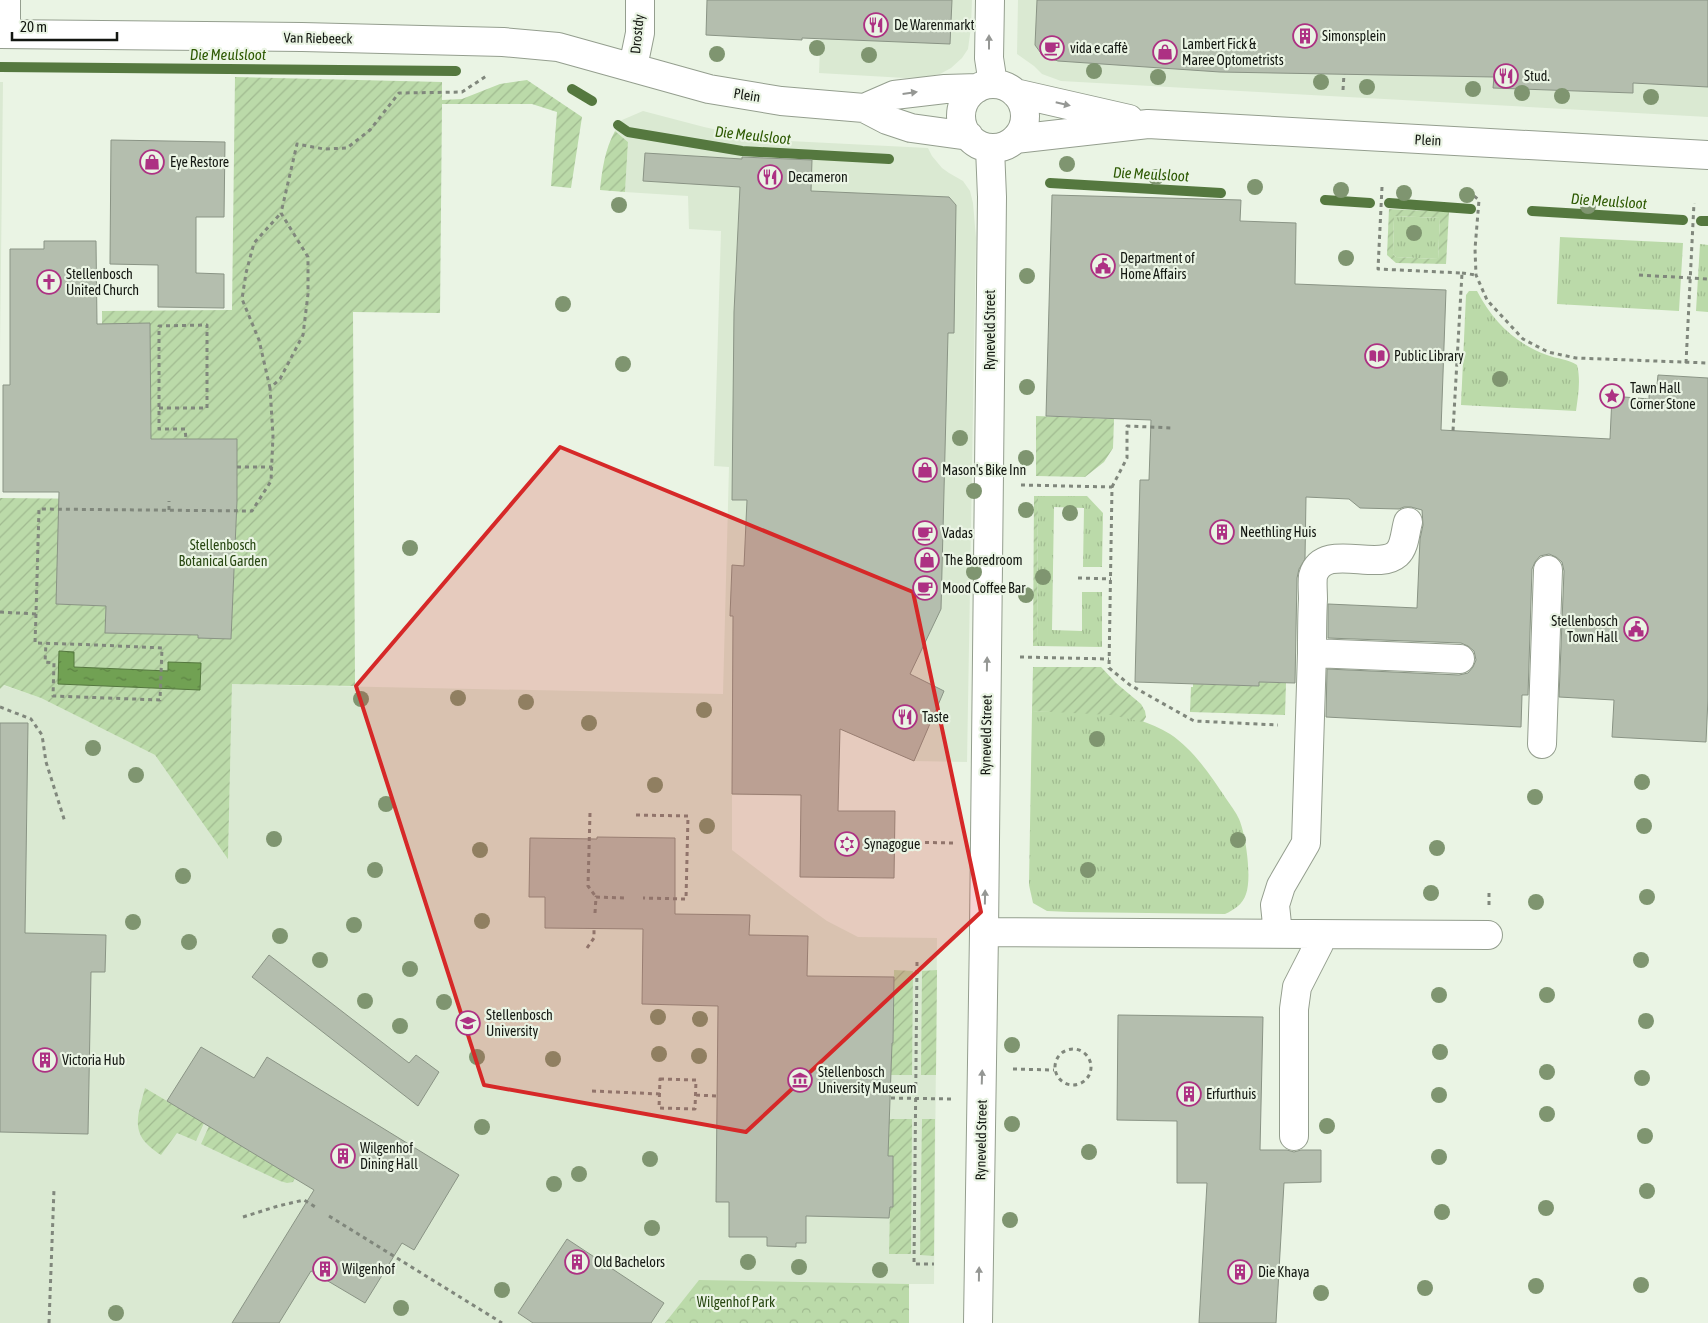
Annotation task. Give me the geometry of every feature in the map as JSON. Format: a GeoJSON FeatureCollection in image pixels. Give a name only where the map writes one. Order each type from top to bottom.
{"type":"FeatureCollection","features":[{"type":"Feature","properties":{"kind":"street"},"geometry":{"type":"LineString","coordinates":[[3,34],[6,0]]}},
{"type":"Feature","properties":{"kind":"street","name":"Drostdy"},"geometry":{"type":"LineString","coordinates":[[633,67],[640,33],[640,0]]}},
{"type":"Feature","properties":{"kind":"street"},"geometry":{"type":"LineString","coordinates":[[990,0],[990,58],[995,88]]}},
{"type":"Feature","properties":{"kind":"street","name":"Van Riebeeck"},"geometry":{"type":"LineString","coordinates":[[3,34],[302,37],[503,42],[558,47],[633,67]]}},
{"type":"Feature","properties":{"kind":"street","name":"Plein"},"geometry":{"type":"LineString","coordinates":[[633,67],[708,89],[781,101],[864,108],[887,120],[911,128],[979,142]]}},
{"type":"Feature","properties":{"kind":"street"},"geometry":{"type":"LineString","coordinates":[[995,88],[1021,101],[1025,111],[1023,126],[1015,139],[999,147],[979,142],[964,129],[962,120],[962,110],[970,94],[995,88]]}},
{"type":"Feature","properties":{"kind":"street","name":"Plein"},"geometry":{"type":"LineString","coordinates":[[864,108],[894,95],[944,89],[995,88],[1148,124]]}},
{"type":"Feature","properties":{"kind":"street","name":"Plein"},"geometry":{"type":"LineString","coordinates":[[1015,139],[1148,124],[1708,155]]}},
{"type":"Feature","properties":{"kind":"street","name":"Ryneveld Street"},"geometry":{"type":"LineString","coordinates":[[978,1323],[992,196],[979,142]]}},
{"type":"Feature","properties":{"kind":"street"},"geometry":{"type":"LineString","coordinates":[[1278,934],[1275,905],[1282,886],[1306,843],[1313,576],[1324,562],[1336,559],[1383,559],[1393,557],[1398,554],[1402,547],[1408,522]]}},
{"type":"Feature","properties":{"kind":"street"},"geometry":{"type":"LineString","coordinates":[[1542,744],[1548,570]]}},
{"type":"Feature","properties":{"kind":"street"},"geometry":{"type":"LineString","coordinates":[[1312,653],[1460,659]]}},
{"type":"Feature","properties":{"kind":"street"},"geometry":{"type":"LineString","coordinates":[[984,932],[1488,935]]}},
{"type":"Feature","properties":{"kind":"street"},"geometry":{"type":"LineString","coordinates":[[1294,1136],[1294,1009],[1297,987],[1319,944],[1320,935]]}},
{"type":"Feature","properties":{"kind":"path"},"geometry":{"type":"LineString","coordinates":[[46,643],[45,662],[54,663],[53,696],[160,700],[162,648],[46,643],[36,643],[39,509],[252,511],[271,481],[273,436],[270,388],[259,340],[242,299],[246,273],[254,243],[281,213],[297,144],[324,148],[347,148],[370,130],[399,93],[462,92],[494,72]]}},
{"type":"Feature","properties":{"kind":"path"},"geometry":{"type":"LineString","coordinates":[[1343,90],[1344,74]]}},
{"type":"Feature","properties":{"kind":"path"},"geometry":{"type":"LineString","coordinates":[[1382,187],[1378,269],[1476,275]]}},
{"type":"Feature","properties":{"kind":"path"},"geometry":{"type":"LineString","coordinates":[[1468,191],[1479,200],[1475,249],[1476,275],[1487,300],[1523,339],[1548,352],[1576,358],[1708,363]]}},
{"type":"Feature","properties":{"kind":"path"},"geometry":{"type":"LineString","coordinates":[[1686,363],[1694,203]]}},
{"type":"Feature","properties":{"kind":"path"},"geometry":{"type":"LineString","coordinates":[[270,388],[280,379],[303,335],[308,294],[308,257],[281,213]]}},
{"type":"Feature","properties":{"kind":"path"},"geometry":{"type":"LineString","coordinates":[[1452,431],[1462,273]]}},
{"type":"Feature","properties":{"kind":"path"},"geometry":{"type":"LineString","coordinates":[[1639,275],[1708,278]]}},
{"type":"Feature","properties":{"kind":"path"},"geometry":{"type":"LineString","coordinates":[[159,408],[208,408],[207,325],[159,326],[159,408],[159,429],[186,429],[186,439]]}},
{"type":"Feature","properties":{"kind":"path"},"geometry":{"type":"LineString","coordinates":[[1173,428],[1127,426],[1127,458],[1112,486],[1109,668],[1130,685],[1194,721],[1273,725]]}},
{"type":"Feature","properties":{"kind":"path"},"geometry":{"type":"LineString","coordinates":[[237,467],[272,467]]}},
{"type":"Feature","properties":{"kind":"path"},"geometry":{"type":"LineString","coordinates":[[1016,485],[1112,486]]}},
{"type":"Feature","properties":{"kind":"path"},"geometry":{"type":"LineString","coordinates":[[169,501],[169,510]]}},
{"type":"Feature","properties":{"kind":"path"},"geometry":{"type":"LineString","coordinates":[[1078,578],[1111,579]]}},
{"type":"Feature","properties":{"kind":"path"},"geometry":{"type":"LineString","coordinates":[[0,612],[36,614]]}},
{"type":"Feature","properties":{"kind":"path"},"geometry":{"type":"LineString","coordinates":[[1014,657],[1109,659]]}},
{"type":"Feature","properties":{"kind":"path"},"geometry":{"type":"LineString","coordinates":[[0,707],[31,719],[42,735],[46,762],[65,822]]}},
{"type":"Feature","properties":{"kind":"path"},"geometry":{"type":"LineString","coordinates":[[590,813],[588,886],[596,897],[595,913]]}},
{"type":"Feature","properties":{"kind":"path"},"geometry":{"type":"LineString","coordinates":[[636,815],[688,816],[686,899],[643,898]]}},
{"type":"Feature","properties":{"kind":"path"},"geometry":{"type":"LineString","coordinates":[[901,842],[962,843]]}},
{"type":"Feature","properties":{"kind":"path"},"geometry":{"type":"LineString","coordinates":[[596,897],[627,898]]}},
{"type":"Feature","properties":{"kind":"path"},"geometry":{"type":"LineString","coordinates":[[587,948],[594,938],[594,929]]}},
{"type":"Feature","properties":{"kind":"path"},"geometry":{"type":"LineString","coordinates":[[917,962],[914,1264],[934,1264]]}},
{"type":"Feature","properties":{"kind":"path"},"geometry":{"type":"LineString","coordinates":[[1070,1048],[1079,1049],[1087,1054],[1092,1063],[1091,1073],[1086,1081],[1077,1085],[1067,1085],[1059,1079],[1054,1070],[1055,1061],[1061,1052],[1070,1048]]}},
{"type":"Feature","properties":{"kind":"path"},"geometry":{"type":"LineString","coordinates":[[1013,1069],[1054,1070]]}},
{"type":"Feature","properties":{"kind":"path"},"geometry":{"type":"LineString","coordinates":[[660,1079],[696,1080],[696,1095],[696,1109],[659,1108],[660,1079]]}},
{"type":"Feature","properties":{"kind":"path"},"geometry":{"type":"LineString","coordinates":[[592,1091],[660,1094]]}},
{"type":"Feature","properties":{"kind":"path"},"geometry":{"type":"LineString","coordinates":[[696,1095],[716,1096]]}},
{"type":"Feature","properties":{"kind":"path"},"geometry":{"type":"LineString","coordinates":[[891,1098],[959,1099]]}},
{"type":"Feature","properties":{"kind":"path"},"geometry":{"type":"LineString","coordinates":[[49,1323],[54,1189]]}},
{"type":"Feature","properties":{"kind":"path"},"geometry":{"type":"LineString","coordinates":[[243,1217],[304,1200],[317,1208]]}},
{"type":"Feature","properties":{"kind":"path"},"geometry":{"type":"LineString","coordinates":[[330,1216],[502,1323]]}},
{"type":"Feature","properties":{"kind":"highlighted area"},"geometry":{"type":"Polygon","coordinates":[[[560,447],[913,592],[981,912],[746,1132],[484,1085],[356,686],[560,447]]]}},
{"type":"Feature","properties":{"kind":"shaded area"},"geometry":{"type":"Polygon","coordinates":[[[822,0],[972,0],[968,49],[962,58],[951,68],[940,74],[923,77],[905,78],[819,73],[822,0]]]}},
{"type":"Feature","properties":{"kind":"shaded area"},"geometry":{"type":"Polygon","coordinates":[[[1018,0],[1708,0],[1708,117],[1061,81],[1042,74],[1017,54],[1018,0]]]}},
{"type":"Feature","properties":{"kind":"shaded area"},"geometry":{"type":"Polygon","coordinates":[[[0,82],[3,82],[0,352],[0,82]]]}},
{"type":"Feature","properties":{"kind":"shaded area","name":"Stellenbosch University"},"geometry":{"type":"Polygon","coordinates":[[[643,111],[756,138],[928,148],[942,168],[963,181],[970,191],[973,203],[976,238],[967,762],[914,761],[840,729],[838,796],[732,795],[732,850],[827,921],[858,937],[937,938],[934,1284],[909,1284],[909,1323],[0,1323],[0,684],[41,698],[155,755],[228,858],[232,684],[723,694],[729,467],[714,466],[721,231],[689,229],[688,196],[625,192],[628,142],[615,131],[622,120],[643,111]]]}},
{"type":"Feature","properties":{"kind":"green space","name":"Stellenbosch Botanical Garden"},"geometry":{"type":"Polygon","coordinates":[[[235,77],[442,82],[442,100],[462,99],[500,84],[527,80],[582,117],[571,188],[551,186],[557,112],[532,104],[442,104],[440,313],[353,312],[355,686],[232,684],[228,859],[155,755],[41,698],[4,685],[0,689],[0,498],[103,499],[102,311],[232,310],[235,77]]]}},
{"type":"Feature","properties":{"kind":"green space"},"geometry":{"type":"Polygon","coordinates":[[[615,131],[628,142],[625,192],[600,190],[606,152],[615,131]]]}},
{"type":"Feature","properties":{"kind":"green space"},"geometry":{"type":"Polygon","coordinates":[[[1389,209],[1449,212],[1446,264],[1396,263],[1387,255],[1389,209]],[[1394,216],[1393,254],[1396,257],[1438,259],[1440,218],[1394,216]]]}},
{"type":"Feature","properties":{"kind":"green space"},"geometry":{"type":"Polygon","coordinates":[[[1394,216],[1440,218],[1438,259],[1396,257],[1393,254],[1394,216]]]}},
{"type":"Feature","properties":{"kind":"green space"},"geometry":{"type":"Polygon","coordinates":[[[1560,237],[1683,243],[1679,311],[1557,304],[1560,237]]]}},
{"type":"Feature","properties":{"kind":"green space"},"geometry":{"type":"Polygon","coordinates":[[[1700,244],[1708,245],[1708,312],[1696,311],[1700,244]]]}},
{"type":"Feature","properties":{"kind":"green space"},"geometry":{"type":"Polygon","coordinates":[[[1469,291],[1477,291],[1497,321],[1524,344],[1547,355],[1570,361],[1577,365],[1579,382],[1576,411],[1461,405],[1466,295],[1469,291]]]}},
{"type":"Feature","properties":{"kind":"green space"},"geometry":{"type":"Polygon","coordinates":[[[1036,416],[1114,419],[1113,448],[1104,462],[1085,477],[1036,476],[1036,416]]]}},
{"type":"Feature","properties":{"kind":"green space"},"geometry":{"type":"Polygon","coordinates":[[[1034,496],[1038,496],[1037,646],[1033,646],[1034,496]]]}},
{"type":"Feature","properties":{"kind":"green space"},"geometry":{"type":"Polygon","coordinates":[[[1038,496],[1087,496],[1103,513],[1102,567],[1083,567],[1084,508],[1054,507],[1052,630],[1082,631],[1082,592],[1102,592],[1102,647],[1037,646],[1038,496]]]}},
{"type":"Feature","properties":{"kind":"green space"},"geometry":{"type":"Polygon","coordinates":[[[1033,667],[1101,667],[1116,683],[1141,704],[1146,717],[1143,722],[1111,715],[1032,711],[1033,667]]]}},
{"type":"Feature","properties":{"kind":"green space"},"geometry":{"type":"Polygon","coordinates":[[[1259,682],[1286,683],[1285,715],[1190,712],[1191,687],[1193,687],[1193,684],[1259,686],[1259,682]]]}},
{"type":"Feature","properties":{"kind":"green space"},"geometry":{"type":"Polygon","coordinates":[[[1032,711],[1085,712],[1121,716],[1155,726],[1179,740],[1202,764],[1242,826],[1247,856],[1248,887],[1245,898],[1240,904],[1225,914],[1047,911],[1033,903],[1029,885],[1032,711]]]}},
{"type":"Feature","properties":{"kind":"green space"},"geometry":{"type":"Polygon","coordinates":[[[894,970],[913,971],[912,1075],[884,1075],[884,1043],[893,1043],[894,970]]]}},
{"type":"Feature","properties":{"kind":"green space"},"geometry":{"type":"Polygon","coordinates":[[[937,970],[936,1075],[921,1075],[922,971],[937,970]]]}},
{"type":"Feature","properties":{"kind":"green space"},"geometry":{"type":"Polygon","coordinates":[[[145,1088],[204,1123],[196,1141],[177,1133],[161,1155],[151,1148],[144,1140],[138,1126],[145,1088]]]}},
{"type":"Feature","properties":{"kind":"green space"},"geometry":{"type":"Polygon","coordinates":[[[883,1119],[912,1119],[911,1254],[889,1254],[893,1156],[883,1156],[883,1119]]]}},
{"type":"Feature","properties":{"kind":"green space"},"geometry":{"type":"Polygon","coordinates":[[[922,1119],[935,1119],[934,1256],[920,1255],[922,1119]]]}},
{"type":"Feature","properties":{"kind":"green space"},"geometry":{"type":"Polygon","coordinates":[[[209,1126],[295,1178],[293,1182],[280,1181],[201,1144],[209,1126]]]}},
{"type":"Feature","properties":{"kind":"green space","name":"Wilgenhof Park"},"geometry":{"type":"Polygon","coordinates":[[[699,1280],[909,1284],[909,1323],[665,1323],[699,1280]]]}},
{"type":"Feature","properties":{"kind":"water"},"geometry":{"type":"Polygon","coordinates":[[[59,651],[74,652],[74,667],[168,671],[168,662],[201,663],[200,690],[58,684],[59,651]]]}},
{"type":"Feature","properties":{"kind":"building"},"geometry":{"type":"Polygon","coordinates":[[[707,0],[952,0],[950,44],[706,35],[707,0]]]}},
{"type":"Feature","properties":{"kind":"building"},"geometry":{"type":"Polygon","coordinates":[[[1037,0],[1708,0],[1708,87],[1633,83],[1633,93],[1493,88],[1494,77],[1220,72],[1058,61],[1043,56],[1035,45],[1037,0]]]}},
{"type":"Feature","properties":{"kind":"building"},"geometry":{"type":"Polygon","coordinates":[[[111,140],[225,142],[224,217],[196,217],[196,273],[224,274],[224,308],[158,307],[158,265],[110,264],[111,140]]]}},
{"type":"Feature","properties":{"kind":"building"},"geometry":{"type":"Polygon","coordinates":[[[645,153],[742,159],[742,157],[812,160],[811,191],[949,197],[956,205],[954,333],[948,333],[941,609],[910,674],[944,691],[914,761],[840,729],[838,811],[895,811],[894,878],[800,877],[801,795],[732,794],[733,616],[730,616],[732,565],[744,566],[747,500],[732,500],[734,312],[740,187],[643,181],[645,153]]]}},
{"type":"Feature","properties":{"kind":"building"},"geometry":{"type":"Polygon","coordinates":[[[1052,195],[1241,200],[1240,221],[1296,223],[1295,284],[1446,290],[1441,430],[1610,439],[1612,396],[1649,399],[1649,394],[1656,394],[1658,375],[1708,378],[1708,698],[1706,742],[1612,737],[1614,700],[1559,697],[1564,571],[1562,562],[1549,554],[1540,556],[1532,569],[1528,695],[1522,695],[1521,727],[1326,717],[1327,669],[1459,675],[1468,673],[1476,660],[1474,651],[1461,643],[1328,638],[1328,604],[1417,608],[1420,539],[1423,525],[1422,510],[1411,507],[1399,509],[1360,508],[1349,499],[1306,497],[1305,559],[1299,569],[1297,578],[1295,683],[1259,682],[1259,686],[1135,682],[1140,480],[1149,480],[1151,420],[1046,416],[1052,195]]]}},
{"type":"Feature","properties":{"kind":"building"},"geometry":{"type":"Polygon","coordinates":[[[44,241],[96,241],[97,324],[150,323],[151,439],[237,439],[237,501],[231,639],[198,638],[198,635],[105,633],[106,606],[56,604],[59,492],[3,492],[3,385],[10,385],[10,249],[44,249],[44,241]]]}},
{"type":"Feature","properties":{"kind":"building"},"geometry":{"type":"Polygon","coordinates":[[[0,723],[28,723],[25,933],[106,935],[105,972],[91,972],[88,1134],[0,1132],[0,723]]]}},
{"type":"Feature","properties":{"kind":"building","name":"Stellenbosch University Museum"},"geometry":{"type":"Polygon","coordinates":[[[597,837],[675,838],[675,914],[750,915],[749,935],[808,936],[807,976],[894,977],[888,1156],[893,1156],[893,1207],[890,1207],[889,1218],[806,1216],[806,1243],[796,1243],[796,1247],[767,1246],[767,1237],[729,1237],[729,1202],[716,1202],[718,1006],[642,1004],[643,929],[545,928],[545,897],[529,897],[530,838],[597,839],[597,837]]]}},
{"type":"Feature","properties":{"kind":"building"},"geometry":{"type":"Polygon","coordinates":[[[269,955],[409,1063],[416,1055],[439,1072],[418,1106],[252,977],[269,955]]]}},
{"type":"Feature","properties":{"kind":"building"},"geometry":{"type":"Polygon","coordinates":[[[1118,1015],[1263,1017],[1260,1150],[1287,1150],[1294,1152],[1321,1150],[1321,1182],[1284,1183],[1276,1323],[1199,1323],[1207,1183],[1177,1183],[1177,1121],[1117,1120],[1118,1015]]]}},
{"type":"Feature","properties":{"kind":"building"},"geometry":{"type":"Polygon","coordinates":[[[201,1047],[254,1078],[267,1057],[459,1175],[414,1250],[402,1243],[365,1303],[311,1271],[279,1323],[232,1323],[314,1190],[167,1101],[201,1047]]]}},
{"type":"Feature","properties":{"kind":"building","name":"Old Bachelors"},"geometry":{"type":"Polygon","coordinates":[[[567,1239],[664,1303],[651,1323],[533,1323],[518,1313],[567,1239]]]}},
{"type":"Feature","properties":{"kind":"waterway","name":"Die Meulsloot"},"geometry":{"type":"LineString","coordinates":[[0,67],[456,71]]}},
{"type":"Feature","properties":{"kind":"waterway","name":"Die Meulsloot"},"geometry":{"type":"LineString","coordinates":[[572,89],[592,101]]}},
{"type":"Feature","properties":{"kind":"waterway","name":"Die Meulsloot"},"geometry":{"type":"LineString","coordinates":[[618,125],[628,132],[742,151],[889,159]]}},
{"type":"Feature","properties":{"kind":"waterway","name":"Die Meulsloot"},"geometry":{"type":"LineString","coordinates":[[1050,183],[1221,193]]}},
{"type":"Feature","properties":{"kind":"waterway","name":"Die Meulsloot"},"geometry":{"type":"LineString","coordinates":[[1325,200],[1370,203]]}},
{"type":"Feature","properties":{"kind":"waterway","name":"Die Meulsloot"},"geometry":{"type":"LineString","coordinates":[[1389,203],[1471,209]]}},
{"type":"Feature","properties":{"kind":"waterway","name":"Die Meulsloot"},"geometry":{"type":"LineString","coordinates":[[1532,211],[1683,220]]}},
{"type":"Feature","properties":{"kind":"waterway","name":"Die Meulsloot"},"geometry":{"type":"LineString","coordinates":[[1701,221],[1708,221]]}},
{"type":"Feature","properties":{"kind":"place","name":"De Warenmarkt"},"geometry":{"type":"Point","coordinates":[876,25]}},
{"type":"Feature","properties":{"kind":"place","name":"Simonsplein"},"geometry":{"type":"Point","coordinates":[1305,36]}},
{"type":"Feature","properties":{"kind":"place","name":"vida e caffè"},"geometry":{"type":"Point","coordinates":[1052,48]}},
{"type":"Feature","properties":{"kind":"place","name":"Lambert Fick & Maree Optometrists"},"geometry":{"type":"Point","coordinates":[1165,52]}},
{"type":"Feature","properties":{"kind":"place","name":"Stud."},"geometry":{"type":"Point","coordinates":[1506,76]}},
{"type":"Feature","properties":{"kind":"place","name":"Eye Restore"},"geometry":{"type":"Point","coordinates":[152,162]}},
{"type":"Feature","properties":{"kind":"place","name":"Decameron"},"geometry":{"type":"Point","coordinates":[770,177]}},
{"type":"Feature","properties":{"kind":"place","name":"Department of Home Affairs"},"geometry":{"type":"Point","coordinates":[1103,266]}},
{"type":"Feature","properties":{"kind":"place","name":"Stellenbosch United Church"},"geometry":{"type":"Point","coordinates":[49,282]}},
{"type":"Feature","properties":{"kind":"place","name":"Public Library"},"geometry":{"type":"Point","coordinates":[1377,356]}},
{"type":"Feature","properties":{"kind":"place","name":"Tawn Hall Corner Stone"},"geometry":{"type":"Point","coordinates":[1612,396]}},
{"type":"Feature","properties":{"kind":"place","name":"Mason's Bike Inn"},"geometry":{"type":"Point","coordinates":[925,470]}},
{"type":"Feature","properties":{"kind":"place","name":"Neethling Huis"},"geometry":{"type":"Point","coordinates":[1222,532]}},
{"type":"Feature","properties":{"kind":"place","name":"Vadas"},"geometry":{"type":"Point","coordinates":[925,533]}},
{"type":"Feature","properties":{"kind":"place","name":"The Boredroom"},"geometry":{"type":"Point","coordinates":[927,560]}},
{"type":"Feature","properties":{"kind":"place","name":"Mood Coffee Bar"},"geometry":{"type":"Point","coordinates":[925,588]}},
{"type":"Feature","properties":{"kind":"place","name":"Stellenbosch Town Hall"},"geometry":{"type":"Point","coordinates":[1636,629]}},
{"type":"Feature","properties":{"kind":"place","name":"Taste"},"geometry":{"type":"Point","coordinates":[905,717]}},
{"type":"Feature","properties":{"kind":"place","name":"Synagogue"},"geometry":{"type":"Point","coordinates":[847,844]}},
{"type":"Feature","properties":{"kind":"place","name":"Stellenbosch University"},"geometry":{"type":"Point","coordinates":[468,1023]}},
{"type":"Feature","properties":{"kind":"place","name":"Victoria Hub"},"geometry":{"type":"Point","coordinates":[45,1060]}},
{"type":"Feature","properties":{"kind":"place","name":"Stellenbosch University Museum"},"geometry":{"type":"Point","coordinates":[800,1080]}},
{"type":"Feature","properties":{"kind":"place","name":"Erfurthuis"},"geometry":{"type":"Point","coordinates":[1189,1094]}},
{"type":"Feature","properties":{"kind":"place","name":"Wilgenhof Dining Hall"},"geometry":{"type":"Point","coordinates":[343,1156]}},
{"type":"Feature","properties":{"kind":"place","name":"Old Bachelors"},"geometry":{"type":"Point","coordinates":[577,1262]}},
{"type":"Feature","properties":{"kind":"place","name":"Wilgenhof"},"geometry":{"type":"Point","coordinates":[325,1269]}},
{"type":"Feature","properties":{"kind":"place","name":"Die Khaya"},"geometry":{"type":"Point","coordinates":[1240,1272]}}]}
